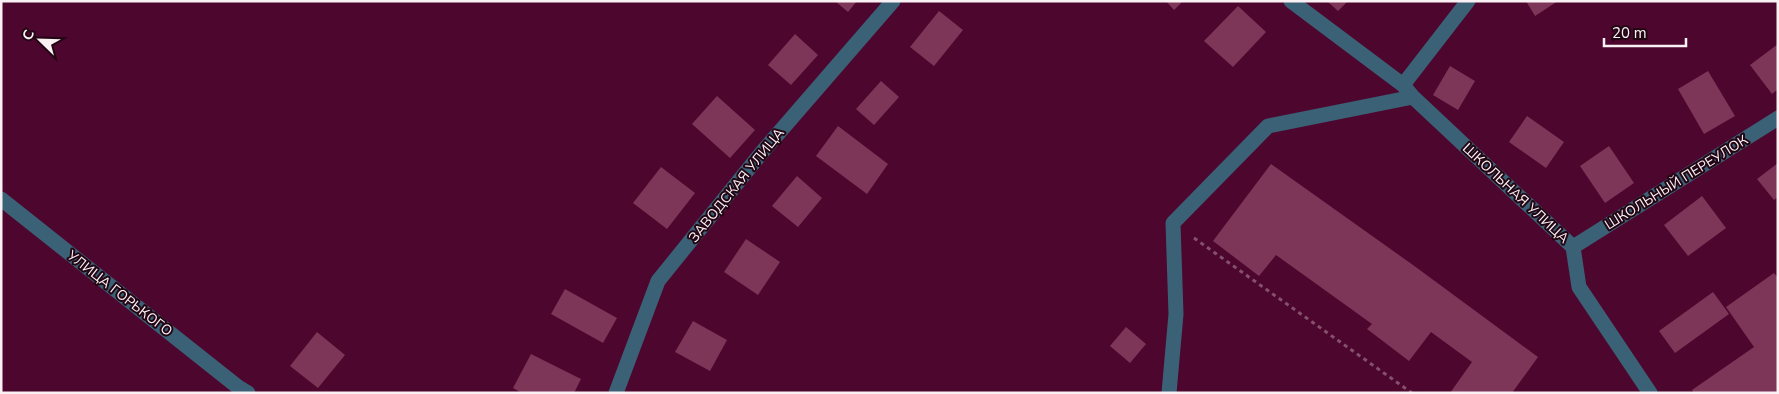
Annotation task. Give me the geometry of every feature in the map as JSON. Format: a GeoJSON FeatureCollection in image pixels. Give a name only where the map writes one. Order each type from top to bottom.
{"type":"FeatureCollection","features":[{"type":"Feature","properties":{"kind":"street","name":"ЗАВОДСКАЯ УЛИЦА"},"geometry":{"type":"LineString","coordinates":[[616,393],[658,281],[762,151],[893,1]]}},
{"type":"Feature","properties":{"kind":"street","name":"ШКОЛЬНАЯ УЛИЦА"},"geometry":{"type":"LineString","coordinates":[[1291,1],[1403,85],[1413,97],[1573,247],[1579,287],[1650,393]]}},
{"type":"Feature","properties":{"kind":"street"},"geometry":{"type":"LineString","coordinates":[[1403,85],[1468,1]]}},
{"type":"Feature","properties":{"kind":"street"},"geometry":{"type":"LineString","coordinates":[[1169,393],[1176,314],[1173,223],[1268,126],[1413,97]]}},
{"type":"Feature","properties":{"kind":"street","name":"ШКОЛЬНЫЙ ПЕРЕУЛОК"},"geometry":{"type":"LineString","coordinates":[[1573,247],[1778,118]]}},
{"type":"Feature","properties":{"kind":"street","name":"УЛИЦА ГОРЬКОГО"},"geometry":{"type":"LineString","coordinates":[[1,199],[240,391]]}},
{"type":"Feature","properties":{"kind":"path"},"geometry":{"type":"LineString","coordinates":[[1173,223],[1412,393]]}},
{"type":"Feature","properties":{"kind":"building"},"geometry":{"type":"Polygon","coordinates":[[[835,1],[857,1],[848,12],[835,1]]]}},
{"type":"Feature","properties":{"kind":"building"},"geometry":{"type":"Polygon","coordinates":[[[1166,1],[1183,1],[1174,10],[1166,1]]]}},
{"type":"Feature","properties":{"kind":"building"},"geometry":{"type":"Polygon","coordinates":[[[1327,1],[1348,1],[1338,11],[1327,1]]]}},
{"type":"Feature","properties":{"kind":"building"},"geometry":{"type":"Polygon","coordinates":[[[1526,1],[1558,1],[1535,16],[1526,1]]]}},
{"type":"Feature","properties":{"kind":"building"},"geometry":{"type":"Polygon","coordinates":[[[1238,6],[1266,32],[1233,67],[1204,41],[1238,6]]]}},
{"type":"Feature","properties":{"kind":"building"},"geometry":{"type":"Polygon","coordinates":[[[939,11],[963,30],[934,66],[910,47],[939,11]]]}},
{"type":"Feature","properties":{"kind":"building"},"geometry":{"type":"Polygon","coordinates":[[[795,34],[818,55],[791,85],[768,65],[795,34]]]}},
{"type":"Feature","properties":{"kind":"building"},"geometry":{"type":"Polygon","coordinates":[[[1778,44],[1778,89],[1772,94],[1750,65],[1778,44]]]}},
{"type":"Feature","properties":{"kind":"building"},"geometry":{"type":"Polygon","coordinates":[[[1450,66],[1475,81],[1458,110],[1433,95],[1450,66]]]}},
{"type":"Feature","properties":{"kind":"building"},"geometry":{"type":"Polygon","coordinates":[[[1708,71],[1735,116],[1704,134],[1678,89],[1708,71]]]}},
{"type":"Feature","properties":{"kind":"building"},"geometry":{"type":"Polygon","coordinates":[[[881,81],[899,97],[874,125],[856,109],[881,81]]]}},
{"type":"Feature","properties":{"kind":"building"},"geometry":{"type":"Polygon","coordinates":[[[717,96],[755,130],[730,158],[692,124],[717,96]]]}},
{"type":"Feature","properties":{"kind":"building"},"geometry":{"type":"Polygon","coordinates":[[[1527,116],[1564,142],[1546,168],[1509,142],[1527,116]]]}},
{"type":"Feature","properties":{"kind":"building"},"geometry":{"type":"Polygon","coordinates":[[[838,126],[888,164],[867,194],[816,156],[838,126]]]}},
{"type":"Feature","properties":{"kind":"building"},"geometry":{"type":"Polygon","coordinates":[[[1609,146],[1634,183],[1605,203],[1580,166],[1609,146]]]}},
{"type":"Feature","properties":{"kind":"building"},"geometry":{"type":"Polygon","coordinates":[[[1778,163],[1778,197],[1774,200],[1757,179],[1778,163]]]}},
{"type":"Feature","properties":{"kind":"building"},"geometry":{"type":"Polygon","coordinates":[[[1271,164],[1538,357],[1512,393],[1450,393],[1472,362],[1431,332],[1409,361],[1367,329],[1372,324],[1276,255],[1259,276],[1213,241],[1271,164]]]}},
{"type":"Feature","properties":{"kind":"building"},"geometry":{"type":"Polygon","coordinates":[[[661,167],[695,193],[667,229],[633,203],[661,167]]]}},
{"type":"Feature","properties":{"kind":"building"},"geometry":{"type":"Polygon","coordinates":[[[797,176],[822,198],[798,227],[772,206],[797,176]]]}},
{"type":"Feature","properties":{"kind":"building"},"geometry":{"type":"Polygon","coordinates":[[[1702,196],[1726,228],[1688,256],[1664,225],[1702,196]]]}},
{"type":"Feature","properties":{"kind":"building"},"geometry":{"type":"Polygon","coordinates":[[[746,239],[780,262],[758,295],[724,272],[746,239]]]}},
{"type":"Feature","properties":{"kind":"building"},"geometry":{"type":"Polygon","coordinates":[[[1774,273],[1778,278],[1778,393],[1694,393],[1692,390],[1754,347],[1726,307],[1774,273]]]}},
{"type":"Feature","properties":{"kind":"building"},"geometry":{"type":"Polygon","coordinates":[[[565,289],[617,318],[603,343],[551,314],[565,289]]]}},
{"type":"Feature","properties":{"kind":"building"},"geometry":{"type":"Polygon","coordinates":[[[1713,292],[1729,314],[1675,353],[1659,331],[1713,292]]]}},
{"type":"Feature","properties":{"kind":"building"},"geometry":{"type":"Polygon","coordinates":[[[693,321],[727,340],[710,371],[675,352],[693,321]]]}},
{"type":"Feature","properties":{"kind":"building"},"geometry":{"type":"Polygon","coordinates":[[[1126,327],[1146,344],[1130,363],[1110,346],[1126,327]]]}},
{"type":"Feature","properties":{"kind":"building"},"geometry":{"type":"Polygon","coordinates":[[[317,332],[345,355],[318,388],[290,366],[317,332]]]}},
{"type":"Feature","properties":{"kind":"building"},"geometry":{"type":"Polygon","coordinates":[[[531,354],[581,379],[574,393],[522,393],[513,388],[531,354]]]}}]}
